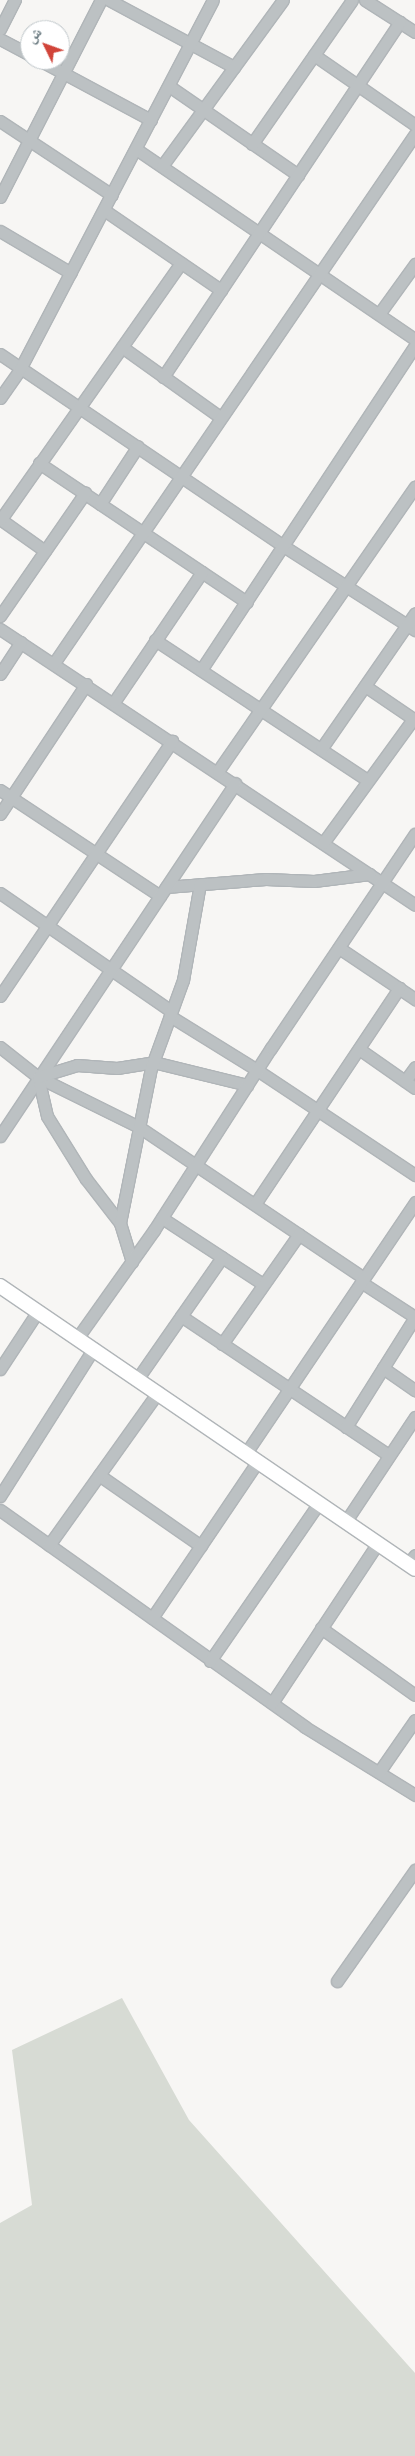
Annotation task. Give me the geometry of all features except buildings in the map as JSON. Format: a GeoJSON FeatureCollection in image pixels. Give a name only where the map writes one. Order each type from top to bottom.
{"type":"FeatureCollection","features":[{"type":"Feature","properties":{"kind":"main road"},"geometry":{"type":"LineString","coordinates":[[0,1286],[78,1337],[378,1543],[413,1563]]}},
{"type":"Feature","properties":{"kind":"street"},"geometry":{"type":"LineString","coordinates":[[0,29],[15,0]]}},
{"type":"Feature","properties":{"kind":"street"},"geometry":{"type":"LineString","coordinates":[[0,197],[27,140],[101,0]]}},
{"type":"Feature","properties":{"kind":"street"},"geometry":{"type":"LineString","coordinates":[[109,0],[234,67]]}},
{"type":"Feature","properties":{"kind":"street"},"geometry":{"type":"LineString","coordinates":[[0,398],[20,369],[192,45],[213,0]]}},
{"type":"Feature","properties":{"kind":"street"},"geometry":{"type":"LineString","coordinates":[[162,166],[283,0]]}},
{"type":"Feature","properties":{"kind":"street"},"geometry":{"type":"LineString","coordinates":[[252,144],[352,0]]}},
{"type":"Feature","properties":{"kind":"street"},"geometry":{"type":"LineString","coordinates":[[365,0],[380,4],[400,22],[415,32]]}},
{"type":"Feature","properties":{"kind":"street"},"geometry":{"type":"LineString","coordinates":[[163,377],[400,22]]}},
{"type":"Feature","properties":{"kind":"street"},"geometry":{"type":"LineString","coordinates":[[0,39],[20,50]]}},
{"type":"Feature","properties":{"kind":"street"},"geometry":{"type":"LineString","coordinates":[[314,54],[415,125]]}},
{"type":"Feature","properties":{"kind":"street"},"geometry":{"type":"LineString","coordinates":[[58,70],[151,120]]}},
{"type":"Feature","properties":{"kind":"street"},"geometry":{"type":"LineString","coordinates":[[169,86],[298,175]]}},
{"type":"Feature","properties":{"kind":"street"},"geometry":{"type":"LineString","coordinates":[[0,121],[112,195]]}},
{"type":"Feature","properties":{"kind":"street"},"geometry":{"type":"LineString","coordinates":[[54,664],[181,474],[415,134]]}},
{"type":"Feature","properties":{"kind":"street"},"geometry":{"type":"LineString","coordinates":[[136,149],[320,272],[415,339]]}},
{"type":"Feature","properties":{"kind":"street"},"geometry":{"type":"LineString","coordinates":[[104,210],[221,290]]}},
{"type":"Feature","properties":{"kind":"street"},"geometry":{"type":"LineString","coordinates":[[0,231],[71,273]]}},
{"type":"Feature","properties":{"kind":"street"},"geometry":{"type":"LineString","coordinates":[[45,551],[0,519],[181,263]]}},
{"type":"Feature","properties":{"kind":"street"},"geometry":{"type":"LineString","coordinates":[[379,314],[415,264]]}},
{"type":"Feature","properties":{"kind":"street"},"geometry":{"type":"LineString","coordinates":[[201,670],[285,547],[415,345]]}},
{"type":"Feature","properties":{"kind":"street"},"geometry":{"type":"LineString","coordinates":[[122,347],[220,417]]}},
{"type":"Feature","properties":{"kind":"street"},"geometry":{"type":"LineString","coordinates":[[0,354],[181,474],[285,547],[411,627]]}},
{"type":"Feature","properties":{"kind":"street"},"geometry":{"type":"LineString","coordinates":[[100,504],[138,446]]}},
{"type":"Feature","properties":{"kind":"street"},"geometry":{"type":"LineString","coordinates":[[39,463],[247,602]]}},
{"type":"Feature","properties":{"kind":"street"},"geometry":{"type":"LineString","coordinates":[[218,771],[415,486]]}},
{"type":"Feature","properties":{"kind":"street"},"geometry":{"type":"LineString","coordinates":[[0,616],[85,493]]}},
{"type":"Feature","properties":{"kind":"street"},"geometry":{"type":"LineString","coordinates":[[114,702],[202,572]]}},
{"type":"Feature","properties":{"kind":"street"},"geometry":{"type":"LineString","coordinates":[[322,749],[365,686],[411,627],[415,613]]}},
{"type":"Feature","properties":{"kind":"street"},"geometry":{"type":"LineString","coordinates":[[0,629],[114,702],[415,904]]}},
{"type":"Feature","properties":{"kind":"street"},"geometry":{"type":"LineString","coordinates":[[155,640],[261,708],[367,780]]}},
{"type":"Feature","properties":{"kind":"street"},"geometry":{"type":"LineString","coordinates":[[0,674],[21,642]]}},
{"type":"Feature","properties":{"kind":"street"},"geometry":{"type":"LineString","coordinates":[[0,814],[86,684]]}},
{"type":"Feature","properties":{"kind":"street"},"geometry":{"type":"LineString","coordinates":[[323,842],[367,780],[414,720],[365,686]]}},
{"type":"Feature","properties":{"kind":"street"},"geometry":{"type":"LineString","coordinates":[[0,996],[172,741]]}},
{"type":"Feature","properties":{"kind":"street"},"geometry":{"type":"LineString","coordinates":[[0,1136],[38,1077],[113,969],[235,783]]}},
{"type":"Feature","properties":{"kind":"street"},"geometry":{"type":"LineString","coordinates":[[0,790],[96,854],[163,892],[200,884],[266,879],[314,881],[370,874]]}},
{"type":"Feature","properties":{"kind":"street"},"geometry":{"type":"LineString","coordinates":[[78,1337],[162,1218],[247,1085],[415,834]]}},
{"type":"Feature","properties":{"kind":"street"},"geometry":{"type":"LineString","coordinates":[[120,1223],[153,1062],[183,980],[200,884]]}},
{"type":"Feature","properties":{"kind":"street"},"geometry":{"type":"LineString","coordinates":[[0,893],[113,969],[170,1013],[415,1175]]}},
{"type":"Feature","properties":{"kind":"street"},"geometry":{"type":"LineString","coordinates":[[339,948],[415,999]]}},
{"type":"Feature","properties":{"kind":"street"},"geometry":{"type":"LineString","coordinates":[[255,1204],[399,988]]}},
{"type":"Feature","properties":{"kind":"street"},"geometry":{"type":"LineString","coordinates":[[0,1047],[38,1077],[140,1126],[299,1234],[415,1317],[346,1427]]}},
{"type":"Feature","properties":{"kind":"street"},"geometry":{"type":"LineString","coordinates":[[359,1049],[410,1085],[415,1067]]}},
{"type":"Feature","properties":{"kind":"street"},"geometry":{"type":"LineString","coordinates":[[38,1077],[76,1064],[117,1068],[153,1062],[247,1085]]}},
{"type":"Feature","properties":{"kind":"street"},"geometry":{"type":"LineString","coordinates":[[38,1077],[47,1116],[86,1179],[120,1223],[132,1262]]}},
{"type":"Feature","properties":{"kind":"street"},"geometry":{"type":"LineString","coordinates":[[246,1453],[415,1202]]}},
{"type":"Feature","properties":{"kind":"street"},"geometry":{"type":"LineString","coordinates":[[162,1218],[264,1284]]}},
{"type":"Feature","properties":{"kind":"street"},"geometry":{"type":"LineString","coordinates":[[222,1344],[299,1234]]}},
{"type":"Feature","properties":{"kind":"street"},"geometry":{"type":"LineString","coordinates":[[138,1378],[222,1257]]}},
{"type":"Feature","properties":{"kind":"street"},"geometry":{"type":"LineString","coordinates":[[0,1369],[38,1311]]}},
{"type":"Feature","properties":{"kind":"street"},"geometry":{"type":"LineString","coordinates":[[181,1316],[389,1456]]}},
{"type":"Feature","properties":{"kind":"street"},"geometry":{"type":"LineString","coordinates":[[0,1496],[94,1348]]}},
{"type":"Feature","properties":{"kind":"street"},"geometry":{"type":"LineString","coordinates":[[383,1368],[415,1390]]}},
{"type":"Feature","properties":{"kind":"street"},"geometry":{"type":"LineString","coordinates":[[49,1545],[158,1392]]}},
{"type":"Feature","properties":{"kind":"street"},"geometry":{"type":"LineString","coordinates":[[346,1521],[415,1416]]}},
{"type":"Feature","properties":{"kind":"street"},"geometry":{"type":"LineString","coordinates":[[152,1618],[258,1461]]}},
{"type":"Feature","properties":{"kind":"street"},"geometry":{"type":"LineString","coordinates":[[99,1475],[201,1546]]}},
{"type":"Feature","properties":{"kind":"street"},"geometry":{"type":"LineString","coordinates":[[210,1661],[319,1503]]}},
{"type":"Feature","properties":{"kind":"street"},"geometry":{"type":"LineString","coordinates":[[0,1510],[210,1661],[415,1795]]}},
{"type":"Feature","properties":{"kind":"street"},"geometry":{"type":"LineString","coordinates":[[272,1703],[378,1543]]}},
{"type":"Feature","properties":{"kind":"street"},"geometry":{"type":"LineString","coordinates":[[322,1628],[415,1695]]}},
{"type":"Feature","properties":{"kind":"street"},"geometry":{"type":"LineString","coordinates":[[379,1772],[414,1725]]}},
{"type":"Feature","properties":{"kind":"street"},"geometry":{"type":"LineString","coordinates":[[337,1981],[415,1870]]}},
{"type":"Feature","properties":{"kind":"shaded area"},"geometry":{"type":"Polygon","coordinates":[[[122,1998],[189,2120],[415,2373],[415,2456],[0,2456],[0,2223],[32,2205],[12,2050],[122,1998]]]}}]}
